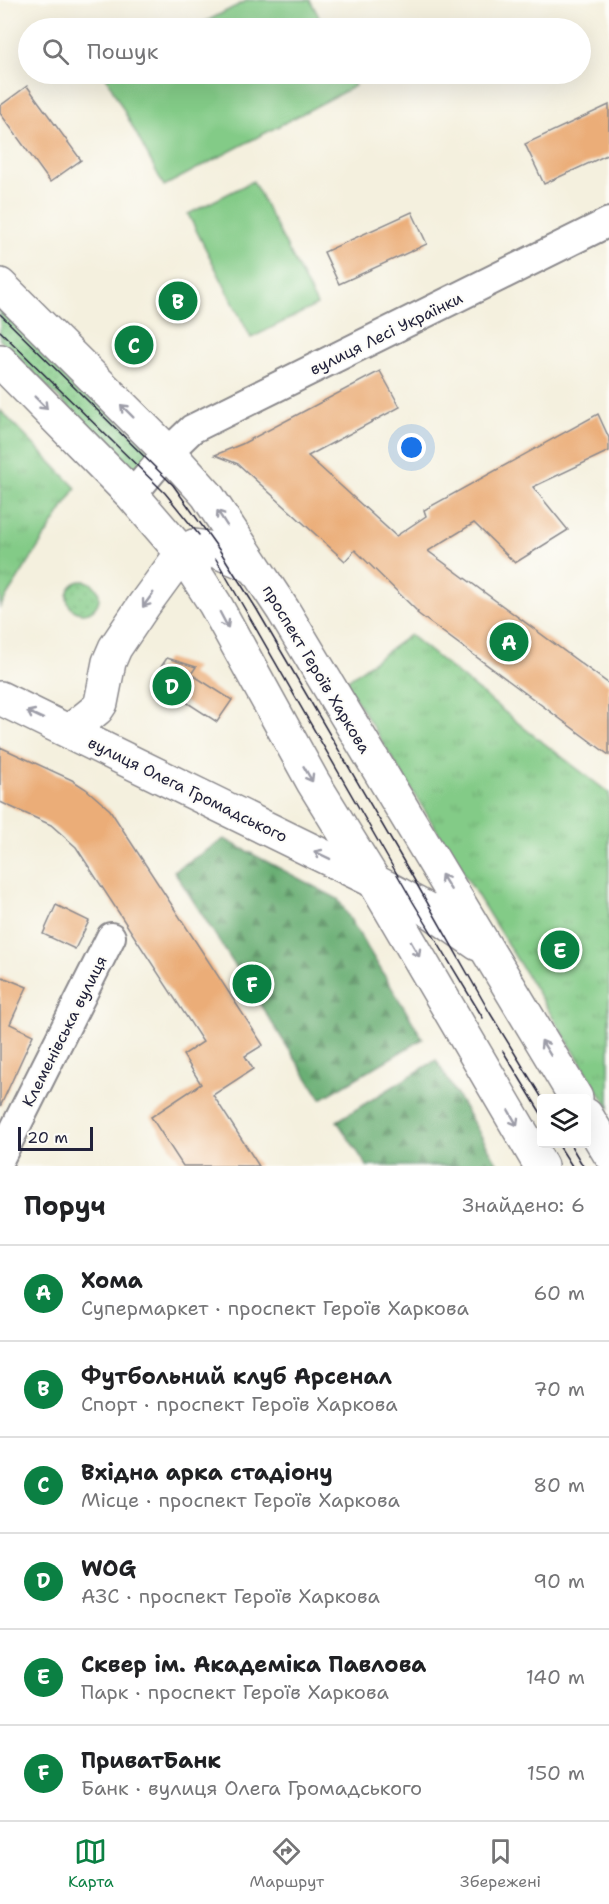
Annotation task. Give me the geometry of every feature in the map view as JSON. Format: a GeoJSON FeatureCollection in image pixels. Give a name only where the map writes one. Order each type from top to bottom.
{"type":"FeatureCollection","features":[{"type":"Feature","properties":{"kind":"main road","name":"проспект Героїв Харкова"},"geometry":{"type":"LineString","coordinates":[[0,285],[168,452],[207,495],[283,610],[574,1094]]}},
{"type":"Feature","properties":{"kind":"main road"},"geometry":{"type":"LineString","coordinates":[[0,361],[132,495],[182,553],[215,604],[313,782],[374,881],[541,1166]]}},
{"type":"Feature","properties":{"kind":"main road"},"geometry":{"type":"LineString","coordinates":[[70,731],[97,709],[109,662],[116,648],[182,553],[194,546],[209,548],[254,567]]}},
{"type":"Feature","properties":{"kind":"main road","name":"вулиця Олега Громадського"},"geometry":{"type":"LineString","coordinates":[[0,698],[374,881],[432,912],[487,950]]}},
{"type":"Feature","properties":{"kind":"main road"},"geometry":{"type":"LineString","coordinates":[[591,1123],[609,1153]]}},
{"type":"Feature","properties":{"kind":"street","name":"вулиця Лесі Українки"},"geometry":{"type":"LineString","coordinates":[[132,495],[168,452],[192,429],[609,222]]}},
{"type":"Feature","properties":{"kind":"street","name":"Клеменівська вулиця"},"geometry":{"type":"LineString","coordinates":[[0,1158],[111,937]]}},
{"type":"Feature","properties":{"kind":"green space"},"geometry":{"type":"Polygon","coordinates":[[[248,0],[310,0],[320,18],[213,18],[248,0]]]}},
{"type":"Feature","properties":{"kind":"green space"},"geometry":{"type":"Polygon","coordinates":[[[110,84],[354,84],[355,86],[164,186],[110,84]]]}},
{"type":"Feature","properties":{"kind":"green space"},"geometry":{"type":"Polygon","coordinates":[[[253,181],[317,305],[251,338],[188,214],[253,181]]]}},
{"type":"Feature","properties":{"kind":"green space"},"geometry":{"type":"Polygon","coordinates":[[[0,301],[152,454],[134,473],[0,340],[0,301]]]}},
{"type":"Feature","properties":{"kind":"green space"},"geometry":{"type":"Polygon","coordinates":[[[0,410],[76,488],[0,607],[0,410]]]}},
{"type":"Feature","properties":{"kind":"green space"},"geometry":{"type":"Polygon","coordinates":[[[83,581],[95,585],[99,597],[95,609],[83,613],[71,609],[67,597],[71,585],[83,581]]]}},
{"type":"Feature","properties":{"kind":"green space"},"geometry":{"type":"Polygon","coordinates":[[[410,635],[528,731],[609,793],[609,1108],[345,682],[410,635]]]}},
{"type":"Feature","properties":{"kind":"green space"},"geometry":{"type":"Polygon","coordinates":[[[224,839],[338,899],[423,1039],[321,1099],[174,871],[224,839]]]}},
{"type":"Feature","properties":{"kind":"green space"},"geometry":{"type":"Polygon","coordinates":[[[436,1060],[499,1166],[367,1166],[337,1121],[436,1060]]]}},
{"type":"Feature","properties":{"kind":"building"},"geometry":{"type":"Polygon","coordinates":[[[27,86],[81,160],[50,182],[0,113],[0,106],[27,86]]]}},
{"type":"Feature","properties":{"kind":"building"},"geometry":{"type":"Polygon","coordinates":[[[609,105],[609,154],[544,184],[525,144],[609,105]]]}},
{"type":"Feature","properties":{"kind":"building"},"geometry":{"type":"Polygon","coordinates":[[[412,212],[427,244],[339,284],[324,252],[412,212]]]}},
{"type":"Feature","properties":{"kind":"building"},"geometry":{"type":"Polygon","coordinates":[[[380,371],[400,407],[308,456],[396,536],[426,516],[424,510],[598,414],[609,438],[609,451],[533,487],[568,530],[515,563],[474,523],[428,551],[609,684],[609,755],[417,613],[355,550],[345,561],[238,464],[215,455],[242,444],[380,371]]]}},
{"type":"Feature","properties":{"kind":"building"},"geometry":{"type":"Polygon","coordinates":[[[167,658],[196,667],[191,674],[232,700],[217,722],[177,696],[172,704],[155,676],[167,658]]]}},
{"type":"Feature","properties":{"kind":"building"},"geometry":{"type":"Polygon","coordinates":[[[0,747],[72,780],[110,810],[263,1045],[245,1056],[253,1069],[213,1095],[259,1166],[183,1166],[151,1117],[201,1084],[183,1055],[203,1042],[76,847],[51,825],[0,802],[0,747]]]}},
{"type":"Feature","properties":{"kind":"building"},"geometry":{"type":"Polygon","coordinates":[[[56,905],[89,921],[75,949],[43,934],[56,905]]]}},
{"type":"Feature","properties":{"kind":"building"},"geometry":{"type":"Polygon","coordinates":[[[0,976],[27,987],[10,1024],[33,1035],[0,1107],[0,976]]]}},
{"type":"Feature","properties":{"kind":"tram line"},"geometry":{"type":"LineString","coordinates":[[0,314],[173,485],[220,551],[256,608],[490,1013],[540,1094]]}},
{"type":"Feature","properties":{"kind":"tram line"},"geometry":{"type":"LineString","coordinates":[[0,331],[165,493],[199,535]]}},
{"type":"Feature","properties":{"kind":"tram line"},"geometry":{"type":"LineString","coordinates":[[216,559],[413,902],[483,1018]]}},
{"type":"Feature","properties":{"kind":"tram line"},"geometry":{"type":"LineString","coordinates":[[503,1051],[537,1107]]}},
{"type":"Feature","properties":{"kind":"tram line"},"geometry":{"type":"LineString","coordinates":[[561,1148],[572,1166]]}},
{"type":"Feature","properties":{"kind":"tram line"},"geometry":{"type":"LineString","coordinates":[[572,1148],[583,1166]]}},
{"type":"Feature","properties":{"kind":"place","name":"Футбольний клуб Арсенал"},"geometry":{"type":"Point","coordinates":[178,301]}},
{"type":"Feature","properties":{"kind":"place","name":"Вхідна арка стадіону"},"geometry":{"type":"Point","coordinates":[134,345]}},
{"type":"Feature","properties":{"kind":"place","name":"Хома"},"geometry":{"type":"Point","coordinates":[509,642]}},
{"type":"Feature","properties":{"kind":"place","name":"WOG"},"geometry":{"type":"Point","coordinates":[172,686]}},
{"type":"Feature","properties":{"kind":"place","name":"Сквер ім. Академіка Павлова"},"geometry":{"type":"Point","coordinates":[560,950]}},
{"type":"Feature","properties":{"kind":"place","name":"ПриватБанк"},"geometry":{"type":"Point","coordinates":[252,984]}}]}
